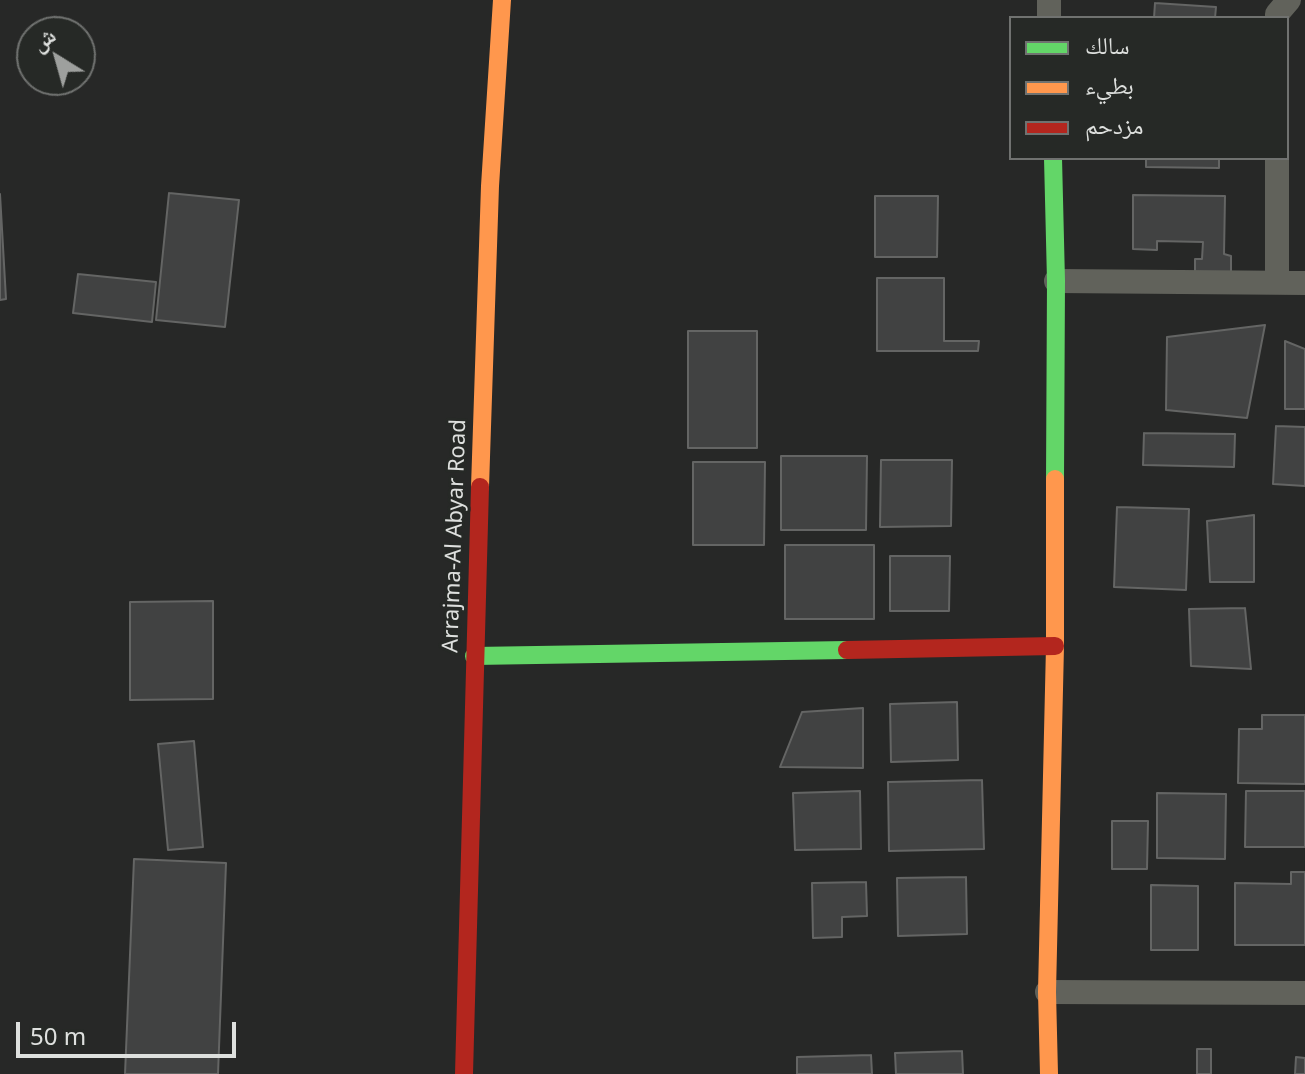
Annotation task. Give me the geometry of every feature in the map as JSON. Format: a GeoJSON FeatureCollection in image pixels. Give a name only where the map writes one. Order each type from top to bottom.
{"type":"FeatureCollection","features":[{"type":"Feature","properties":{"kind":"main road","name":"Arrajma-Al Abyar Road"},"geometry":{"type":"LineString","coordinates":[[464,1074],[490,186],[502,0]]}},
{"type":"Feature","properties":{"kind":"main road"},"geometry":{"type":"LineString","coordinates":[[1049,1074],[1047,992],[1055,646],[1056,281],[1053,160]]}},
{"type":"Feature","properties":{"kind":"main road"},"geometry":{"type":"LineString","coordinates":[[474,656],[1055,646]]}},
{"type":"Feature","properties":{"kind":"street"},"geometry":{"type":"LineString","coordinates":[[1277,16],[1289,0]]}},
{"type":"Feature","properties":{"kind":"street"},"geometry":{"type":"LineString","coordinates":[[1277,160],[1277,282]]}},
{"type":"Feature","properties":{"kind":"street"},"geometry":{"type":"LineString","coordinates":[[1056,281],[1305,283]]}},
{"type":"Feature","properties":{"kind":"street"},"geometry":{"type":"LineString","coordinates":[[1047,992],[1305,993]]}},
{"type":"Feature","properties":{"kind":"building"},"geometry":{"type":"Polygon","coordinates":[[[1155,3],[1216,7],[1215,16],[1154,16],[1155,3]]]}},
{"type":"Feature","properties":{"kind":"building"},"geometry":{"type":"Polygon","coordinates":[[[1146,160],[1219,160],[1219,168],[1146,167],[1146,160]]]}},
{"type":"Feature","properties":{"kind":"building"},"geometry":{"type":"Polygon","coordinates":[[[169,193],[239,200],[225,327],[156,320],[169,193]]]}},
{"type":"Feature","properties":{"kind":"building"},"geometry":{"type":"Polygon","coordinates":[[[0,194],[6,299],[0,300],[0,194]]]}},
{"type":"Feature","properties":{"kind":"building"},"geometry":{"type":"Polygon","coordinates":[[[1133,195],[1225,196],[1224,254],[1231,256],[1231,274],[1195,274],[1195,259],[1202,259],[1203,242],[1157,241],[1157,250],[1133,249],[1133,195]]]}},
{"type":"Feature","properties":{"kind":"building"},"geometry":{"type":"Polygon","coordinates":[[[875,196],[938,196],[937,257],[875,257],[875,196]]]}},
{"type":"Feature","properties":{"kind":"building"},"geometry":{"type":"Polygon","coordinates":[[[78,274],[156,282],[152,322],[73,313],[78,274]]]}},
{"type":"Feature","properties":{"kind":"building"},"geometry":{"type":"Polygon","coordinates":[[[877,278],[944,278],[944,341],[979,341],[978,351],[877,351],[877,278]]]}},
{"type":"Feature","properties":{"kind":"building"},"geometry":{"type":"Polygon","coordinates":[[[1265,325],[1247,418],[1166,410],[1167,337],[1265,325]]]}},
{"type":"Feature","properties":{"kind":"building"},"geometry":{"type":"Polygon","coordinates":[[[688,331],[757,331],[757,448],[688,448],[688,331]]]}},
{"type":"Feature","properties":{"kind":"building"},"geometry":{"type":"Polygon","coordinates":[[[1285,341],[1305,349],[1305,409],[1285,409],[1285,341]]]}},
{"type":"Feature","properties":{"kind":"building"},"geometry":{"type":"Polygon","coordinates":[[[1276,426],[1305,427],[1305,486],[1273,484],[1276,426]]]}},
{"type":"Feature","properties":{"kind":"building"},"geometry":{"type":"Polygon","coordinates":[[[1144,433],[1235,434],[1234,467],[1143,465],[1144,433]]]}},
{"type":"Feature","properties":{"kind":"building"},"geometry":{"type":"Polygon","coordinates":[[[781,456],[867,456],[866,530],[781,530],[781,456]]]}},
{"type":"Feature","properties":{"kind":"building"},"geometry":{"type":"Polygon","coordinates":[[[881,460],[952,460],[951,526],[880,527],[881,460]]]}},
{"type":"Feature","properties":{"kind":"building"},"geometry":{"type":"Polygon","coordinates":[[[693,462],[765,462],[764,545],[693,545],[693,462]]]}},
{"type":"Feature","properties":{"kind":"building"},"geometry":{"type":"Polygon","coordinates":[[[1117,507],[1189,509],[1186,590],[1114,587],[1117,507]]]}},
{"type":"Feature","properties":{"kind":"building"},"geometry":{"type":"Polygon","coordinates":[[[1254,515],[1254,582],[1210,582],[1207,521],[1254,515]]]}},
{"type":"Feature","properties":{"kind":"building"},"geometry":{"type":"Polygon","coordinates":[[[785,545],[874,545],[874,619],[785,619],[785,545]]]}},
{"type":"Feature","properties":{"kind":"building"},"geometry":{"type":"Polygon","coordinates":[[[890,556],[950,556],[949,611],[890,611],[890,556]]]}},
{"type":"Feature","properties":{"kind":"building"},"geometry":{"type":"Polygon","coordinates":[[[213,601],[213,699],[130,700],[130,602],[213,601]]]}},
{"type":"Feature","properties":{"kind":"building"},"geometry":{"type":"Polygon","coordinates":[[[1245,608],[1251,669],[1191,666],[1189,609],[1245,608]]]}},
{"type":"Feature","properties":{"kind":"building"},"geometry":{"type":"Polygon","coordinates":[[[957,702],[958,760],[891,762],[890,704],[957,702]]]}},
{"type":"Feature","properties":{"kind":"building"},"geometry":{"type":"Polygon","coordinates":[[[863,708],[863,768],[780,767],[802,712],[863,708]]]}},
{"type":"Feature","properties":{"kind":"building"},"geometry":{"type":"Polygon","coordinates":[[[1262,715],[1305,715],[1305,784],[1238,783],[1239,729],[1262,729],[1262,715]]]}},
{"type":"Feature","properties":{"kind":"building"},"geometry":{"type":"Polygon","coordinates":[[[194,741],[203,847],[168,850],[158,744],[194,741]]]}},
{"type":"Feature","properties":{"kind":"building"},"geometry":{"type":"Polygon","coordinates":[[[982,780],[984,849],[889,851],[888,782],[982,780]]]}},
{"type":"Feature","properties":{"kind":"building"},"geometry":{"type":"Polygon","coordinates":[[[860,791],[861,849],[795,850],[793,793],[860,791]]]}},
{"type":"Feature","properties":{"kind":"building"},"geometry":{"type":"Polygon","coordinates":[[[1246,791],[1305,791],[1305,847],[1245,847],[1246,791]]]}},
{"type":"Feature","properties":{"kind":"building"},"geometry":{"type":"Polygon","coordinates":[[[1157,793],[1226,794],[1225,859],[1157,858],[1157,793]]]}},
{"type":"Feature","properties":{"kind":"building"},"geometry":{"type":"Polygon","coordinates":[[[1112,821],[1148,821],[1147,869],[1112,869],[1112,821]]]}},
{"type":"Feature","properties":{"kind":"building"},"geometry":{"type":"Polygon","coordinates":[[[134,859],[226,863],[218,1074],[125,1074],[134,859]]]}},
{"type":"Feature","properties":{"kind":"building"},"geometry":{"type":"Polygon","coordinates":[[[1291,872],[1305,872],[1305,945],[1235,945],[1235,883],[1291,884],[1291,872]]]}},
{"type":"Feature","properties":{"kind":"building"},"geometry":{"type":"Polygon","coordinates":[[[966,877],[967,934],[898,936],[897,878],[966,877]]]}},
{"type":"Feature","properties":{"kind":"building"},"geometry":{"type":"Polygon","coordinates":[[[866,882],[867,916],[842,917],[842,937],[813,938],[812,883],[866,882]]]}},
{"type":"Feature","properties":{"kind":"building"},"geometry":{"type":"Polygon","coordinates":[[[1151,885],[1198,886],[1198,950],[1151,950],[1151,885]]]}},
{"type":"Feature","properties":{"kind":"building"},"geometry":{"type":"Polygon","coordinates":[[[1197,1049],[1211,1049],[1211,1074],[1197,1074],[1197,1049]]]}},
{"type":"Feature","properties":{"kind":"building"},"geometry":{"type":"Polygon","coordinates":[[[962,1051],[963,1074],[896,1074],[895,1053],[962,1051]]]}},
{"type":"Feature","properties":{"kind":"building"},"geometry":{"type":"Polygon","coordinates":[[[871,1055],[872,1074],[797,1074],[797,1057],[871,1055]]]}},
{"type":"Feature","properties":{"kind":"building"},"geometry":{"type":"Polygon","coordinates":[[[1296,1057],[1305,1058],[1305,1074],[1295,1074],[1296,1057]]]}},
{"type":"Feature","properties":{"kind":"traffic: fast"},"geometry":{"type":"LineString","coordinates":[[1053,160],[1055,479]]}},
{"type":"Feature","properties":{"kind":"traffic: fast"},"geometry":{"type":"LineString","coordinates":[[474,656],[847,650]]}},
{"type":"Feature","properties":{"kind":"traffic: slow"},"geometry":{"type":"LineString","coordinates":[[480,487],[490,186],[502,0]]}},
{"type":"Feature","properties":{"kind":"traffic: slow"},"geometry":{"type":"LineString","coordinates":[[1049,1074],[1047,992],[1055,646],[1055,479]]}},
{"type":"Feature","properties":{"kind":"traffic: jam"},"geometry":{"type":"LineString","coordinates":[[464,1074],[480,487]]}},
{"type":"Feature","properties":{"kind":"traffic: jam"},"geometry":{"type":"LineString","coordinates":[[847,650],[1055,646]]}}]}
